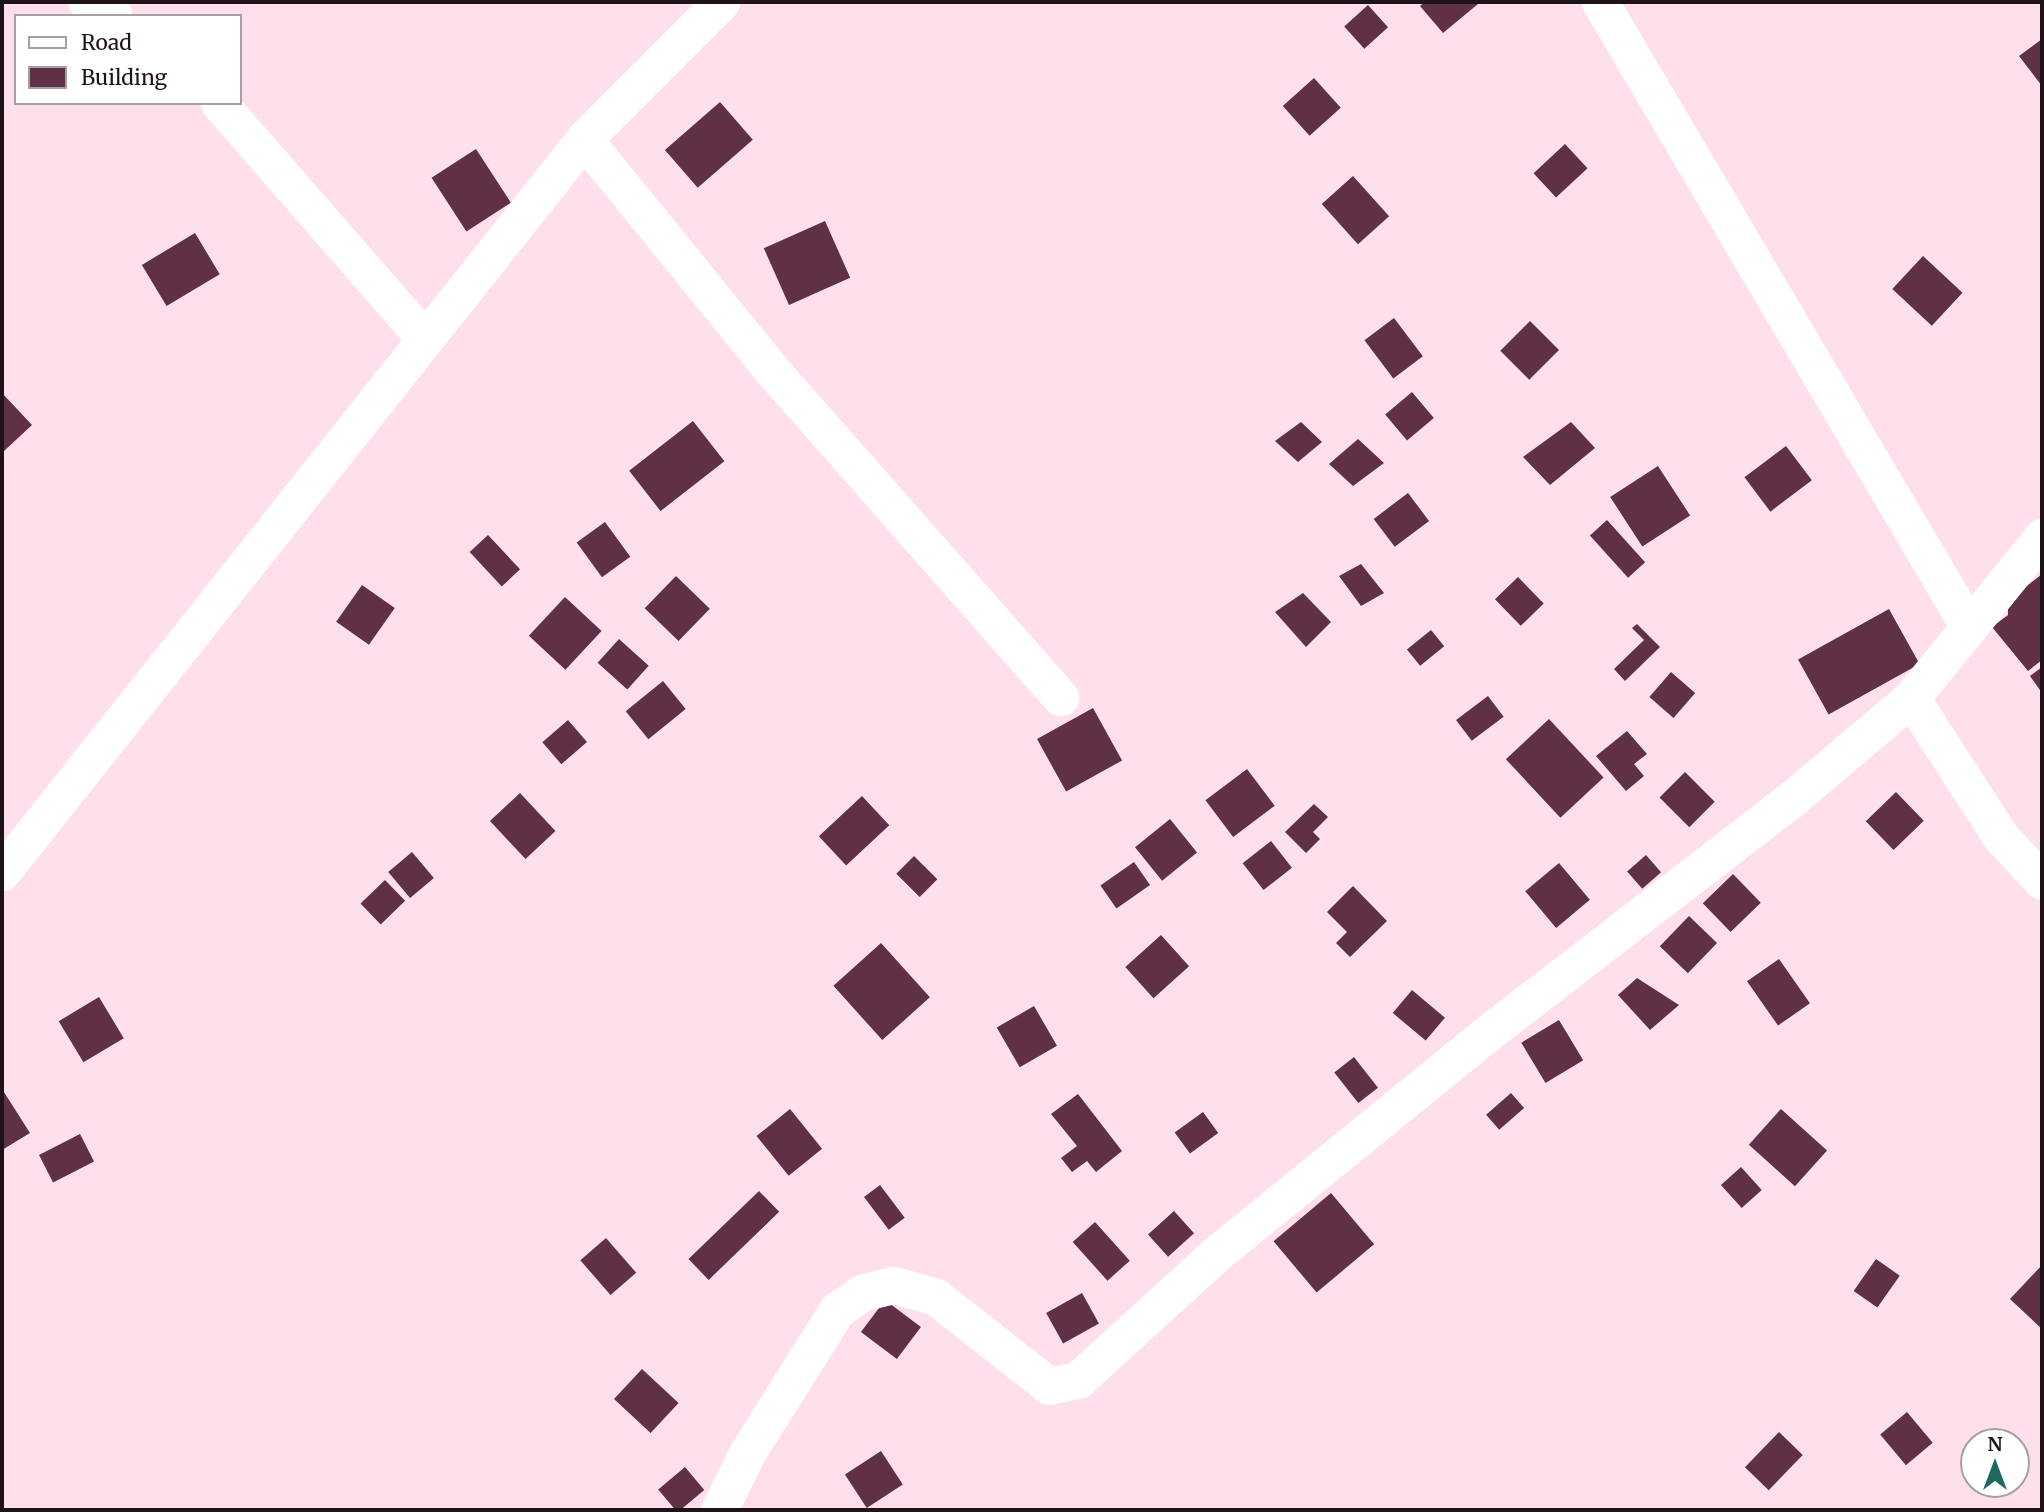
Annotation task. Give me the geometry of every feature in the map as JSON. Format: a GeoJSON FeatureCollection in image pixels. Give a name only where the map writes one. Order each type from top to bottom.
{"type":"FeatureCollection","features":[{"type":"Feature","properties":{"kind":"street"},"geometry":{"type":"LineString","coordinates":[[87,2],[110,14]]}},
{"type":"Feature","properties":{"kind":"street"},"geometry":{"type":"LineString","coordinates":[[2,872],[423,337],[584,139],[721,2]]}},
{"type":"Feature","properties":{"kind":"street"},"geometry":{"type":"LineString","coordinates":[[1600,2],[1969,627]]}},
{"type":"Feature","properties":{"kind":"street"},"geometry":{"type":"LineString","coordinates":[[221,105],[423,337]]}},
{"type":"Feature","properties":{"kind":"street"},"geometry":{"type":"LineString","coordinates":[[584,139],[770,368],[1060,697]]}},
{"type":"Feature","properties":{"kind":"street"},"geometry":{"type":"LineString","coordinates":[[719,1510],[747,1453],[837,1310],[861,1293],[894,1285],[936,1297],[1049,1387],[1078,1380],[1227,1246],[1493,1029],[1788,802],[1911,698],[2042,537]]}},
{"type":"Feature","properties":{"kind":"street"},"geometry":{"type":"LineString","coordinates":[[1911,698],[2001,837],[2042,881]]}},
{"type":"Feature","properties":{"kind":"building"},"geometry":{"type":"Polygon","coordinates":[[[1425,2],[1478,4],[1443,33],[1420,6],[1425,2]]]}},
{"type":"Feature","properties":{"kind":"building"},"geometry":{"type":"Polygon","coordinates":[[[1368,5],[1388,27],[1364,49],[1344,26],[1368,5]]]}},
{"type":"Feature","properties":{"kind":"building"},"geometry":{"type":"Polygon","coordinates":[[[2042,39],[2042,86],[2019,56],[2042,39]]]}},
{"type":"Feature","properties":{"kind":"building"},"geometry":{"type":"Polygon","coordinates":[[[1314,78],[1341,108],[1310,136],[1283,106],[1314,78]]]}},
{"type":"Feature","properties":{"kind":"building"},"geometry":{"type":"Polygon","coordinates":[[[720,102],[753,140],[698,188],[665,150],[720,102]]]}},
{"type":"Feature","properties":{"kind":"building"},"geometry":{"type":"Polygon","coordinates":[[[1565,144],[1588,168],[1556,197],[1534,173],[1565,144]]]}},
{"type":"Feature","properties":{"kind":"building"},"geometry":{"type":"Polygon","coordinates":[[[476,149],[511,203],[466,232],[432,178],[476,149]]]}},
{"type":"Feature","properties":{"kind":"building"},"geometry":{"type":"Polygon","coordinates":[[[1353,176],[1389,216],[1358,244],[1322,204],[1353,176]]]}},
{"type":"Feature","properties":{"kind":"building"},"geometry":{"type":"Polygon","coordinates":[[[825,221],[850,278],[789,305],[764,248],[825,221]]]}},
{"type":"Feature","properties":{"kind":"building"},"geometry":{"type":"Polygon","coordinates":[[[195,233],[220,274],[167,306],[142,265],[195,233]]]}},
{"type":"Feature","properties":{"kind":"building"},"geometry":{"type":"Polygon","coordinates":[[[1923,256],[1962,293],[1932,326],[1892,289],[1923,256]]]}},
{"type":"Feature","properties":{"kind":"building"},"geometry":{"type":"Polygon","coordinates":[[[1394,318],[1423,356],[1393,379],[1364,340],[1394,318]]]}},
{"type":"Feature","properties":{"kind":"building"},"geometry":{"type":"Polygon","coordinates":[[[1530,321],[1559,350],[1529,380],[1500,351],[1530,321]]]}},
{"type":"Feature","properties":{"kind":"building"},"geometry":{"type":"Polygon","coordinates":[[[1412,392],[1434,418],[1407,441],[1385,414],[1412,392]]]}},
{"type":"Feature","properties":{"kind":"building"},"geometry":{"type":"Polygon","coordinates":[[[2,393],[32,425],[4,451],[2,449],[2,393]]]}},
{"type":"Feature","properties":{"kind":"building"},"geometry":{"type":"Polygon","coordinates":[[[693,421],[724,461],[661,511],[629,471],[693,421]]]}},
{"type":"Feature","properties":{"kind":"building"},"geometry":{"type":"Polygon","coordinates":[[[1301,422],[1322,442],[1298,462],[1275,441],[1301,422]]]}},
{"type":"Feature","properties":{"kind":"building"},"geometry":{"type":"Polygon","coordinates":[[[1571,422],[1595,448],[1550,485],[1523,457],[1571,422]]]}},
{"type":"Feature","properties":{"kind":"building"},"geometry":{"type":"Polygon","coordinates":[[[1358,439],[1384,463],[1353,486],[1329,464],[1358,439]]]}},
{"type":"Feature","properties":{"kind":"building"},"geometry":{"type":"Polygon","coordinates":[[[1786,446],[1812,480],[1770,512],[1744,477],[1786,446]]]}},
{"type":"Feature","properties":{"kind":"building"},"geometry":{"type":"Polygon","coordinates":[[[1658,466],[1690,515],[1642,547],[1610,497],[1658,466]]]}},
{"type":"Feature","properties":{"kind":"building"},"geometry":{"type":"Polygon","coordinates":[[[1408,493],[1429,521],[1395,547],[1374,519],[1408,493]]]}},
{"type":"Feature","properties":{"kind":"building"},"geometry":{"type":"Polygon","coordinates":[[[1607,520],[1645,562],[1628,578],[1590,535],[1607,520]]]}},
{"type":"Feature","properties":{"kind":"building"},"geometry":{"type":"Polygon","coordinates":[[[605,522],[630,557],[602,577],[577,543],[605,522]]]}},
{"type":"Feature","properties":{"kind":"building"},"geometry":{"type":"Polygon","coordinates":[[[488,535],[520,569],[502,586],[470,552],[488,535]]]}},
{"type":"Feature","properties":{"kind":"building"},"geometry":{"type":"Polygon","coordinates":[[[1361,564],[1384,593],[1361,606],[1339,576],[1361,564]]]}},
{"type":"Feature","properties":{"kind":"building"},"geometry":{"type":"Polygon","coordinates":[[[2042,574],[2042,660],[2028,671],[1992,627],[2008,615],[2008,601],[2042,574]]]}},
{"type":"Feature","properties":{"kind":"building"},"geometry":{"type":"Polygon","coordinates":[[[676,576],[710,609],[679,641],[645,608],[676,576]]]}},
{"type":"Feature","properties":{"kind":"building"},"geometry":{"type":"Polygon","coordinates":[[[1518,577],[1544,604],[1521,626],[1495,599],[1518,577]]]}},
{"type":"Feature","properties":{"kind":"building"},"geometry":{"type":"Polygon","coordinates":[[[362,585],[395,608],[369,645],[336,622],[362,585]]]}},
{"type":"Feature","properties":{"kind":"building"},"geometry":{"type":"Polygon","coordinates":[[[1303,593],[1331,622],[1306,647],[1275,612],[1303,593]]]}},
{"type":"Feature","properties":{"kind":"building"},"geometry":{"type":"Polygon","coordinates":[[[565,597],[602,631],[565,670],[529,636],[565,597]]]}},
{"type":"Feature","properties":{"kind":"building"},"geometry":{"type":"Polygon","coordinates":[[[1889,609],[1920,664],[1829,715],[1798,659],[1889,609]]]}},
{"type":"Feature","properties":{"kind":"building"},"geometry":{"type":"Polygon","coordinates":[[[1637,624],[1660,647],[1625,681],[1614,669],[1644,640],[1632,628],[1637,624]]]}},
{"type":"Feature","properties":{"kind":"building"},"geometry":{"type":"Polygon","coordinates":[[[1431,630],[1444,646],[1420,666],[1407,650],[1431,630]]]}},
{"type":"Feature","properties":{"kind":"building"},"geometry":{"type":"Polygon","coordinates":[[[619,639],[649,666],[627,690],[598,663],[619,639]]]}},
{"type":"Feature","properties":{"kind":"building"},"geometry":{"type":"Polygon","coordinates":[[[2042,667],[2042,693],[2030,676],[2042,667]]]}},
{"type":"Feature","properties":{"kind":"building"},"geometry":{"type":"Polygon","coordinates":[[[1671,672],[1695,693],[1674,718],[1649,697],[1671,672]]]}},
{"type":"Feature","properties":{"kind":"building"},"geometry":{"type":"Polygon","coordinates":[[[663,681],[686,709],[648,739],[626,711],[663,681]]]}},
{"type":"Feature","properties":{"kind":"building"},"geometry":{"type":"Polygon","coordinates":[[[1488,696],[1504,717],[1472,741],[1456,720],[1488,696]]]}},
{"type":"Feature","properties":{"kind":"building"},"geometry":{"type":"Polygon","coordinates":[[[1093,708],[1122,760],[1066,792],[1037,739],[1093,708]]]}},
{"type":"Feature","properties":{"kind":"building"},"geometry":{"type":"Polygon","coordinates":[[[1549,719],[1604,778],[1560,818],[1506,759],[1549,719]]]}},
{"type":"Feature","properties":{"kind":"building"},"geometry":{"type":"Polygon","coordinates":[[[568,720],[587,742],[561,764],[542,742],[568,720]]]}},
{"type":"Feature","properties":{"kind":"building"},"geometry":{"type":"Polygon","coordinates":[[[1627,731],[1647,754],[1634,764],[1644,776],[1626,791],[1596,756],[1627,731]]]}},
{"type":"Feature","properties":{"kind":"building"},"geometry":{"type":"Polygon","coordinates":[[[1247,769],[1275,806],[1233,837],[1205,800],[1247,769]]]}},
{"type":"Feature","properties":{"kind":"building"},"geometry":{"type":"Polygon","coordinates":[[[1685,772],[1715,802],[1689,827],[1660,797],[1685,772]]]}},
{"type":"Feature","properties":{"kind":"building"},"geometry":{"type":"Polygon","coordinates":[[[1896,792],[1924,821],[1894,850],[1866,821],[1896,792]]]}},
{"type":"Feature","properties":{"kind":"building"},"geometry":{"type":"Polygon","coordinates":[[[520,793],[555,831],[525,859],[490,821],[520,793]]]}},
{"type":"Feature","properties":{"kind":"building"},"geometry":{"type":"Polygon","coordinates":[[[862,796],[889,825],[846,865],[819,836],[862,796]]]}},
{"type":"Feature","properties":{"kind":"building"},"geometry":{"type":"Polygon","coordinates":[[[1314,804],[1328,817],[1313,832],[1320,839],[1306,853],[1285,832],[1314,804]]]}},
{"type":"Feature","properties":{"kind":"building"},"geometry":{"type":"Polygon","coordinates":[[[1170,819],[1197,852],[1162,881],[1135,847],[1170,819]]]}},
{"type":"Feature","properties":{"kind":"building"},"geometry":{"type":"Polygon","coordinates":[[[1271,841],[1292,868],[1264,890],[1243,863],[1271,841]]]}},
{"type":"Feature","properties":{"kind":"building"},"geometry":{"type":"Polygon","coordinates":[[[412,852],[434,878],[410,898],[388,872],[412,852]]]}},
{"type":"Feature","properties":{"kind":"building"},"geometry":{"type":"Polygon","coordinates":[[[1646,855],[1661,872],[1642,889],[1627,871],[1646,855]]]}},
{"type":"Feature","properties":{"kind":"building"},"geometry":{"type":"Polygon","coordinates":[[[914,856],[937,879],[920,897],[896,874],[914,856]]]}},
{"type":"Feature","properties":{"kind":"building"},"geometry":{"type":"Polygon","coordinates":[[[1134,862],[1150,885],[1116,908],[1100,886],[1134,862]]]}},
{"type":"Feature","properties":{"kind":"building"},"geometry":{"type":"Polygon","coordinates":[[[1559,863],[1590,900],[1556,928],[1525,891],[1559,863]]]}},
{"type":"Feature","properties":{"kind":"building"},"geometry":{"type":"Polygon","coordinates":[[[1733,874],[1761,903],[1731,932],[1703,903],[1733,874]]]}},
{"type":"Feature","properties":{"kind":"building"},"geometry":{"type":"Polygon","coordinates":[[[385,880],[405,901],[381,924],[361,904],[385,880]]]}},
{"type":"Feature","properties":{"kind":"building"},"geometry":{"type":"Polygon","coordinates":[[[1353,886],[1387,921],[1350,957],[1336,943],[1347,932],[1327,912],[1353,886]]]}},
{"type":"Feature","properties":{"kind":"building"},"geometry":{"type":"Polygon","coordinates":[[[1689,916],[1717,943],[1688,973],[1660,946],[1689,916]]]}},
{"type":"Feature","properties":{"kind":"building"},"geometry":{"type":"Polygon","coordinates":[[[1161,935],[1189,966],[1153,998],[1125,967],[1161,935]]]}},
{"type":"Feature","properties":{"kind":"building"},"geometry":{"type":"Polygon","coordinates":[[[881,943],[930,997],[882,1040],[833,986],[881,943]]]}},
{"type":"Feature","properties":{"kind":"building"},"geometry":{"type":"Polygon","coordinates":[[[1779,959],[1810,1003],[1778,1026],[1747,981],[1779,959]]]}},
{"type":"Feature","properties":{"kind":"building"},"geometry":{"type":"Polygon","coordinates":[[[1637,978],[1679,1005],[1650,1030],[1618,995],[1637,978]]]}},
{"type":"Feature","properties":{"kind":"building"},"geometry":{"type":"Polygon","coordinates":[[[1412,990],[1445,1018],[1426,1041],[1393,1013],[1412,990]]]}},
{"type":"Feature","properties":{"kind":"building"},"geometry":{"type":"Polygon","coordinates":[[[99,997],[124,1038],[83,1062],[59,1021],[99,997]]]}},
{"type":"Feature","properties":{"kind":"building"},"geometry":{"type":"Polygon","coordinates":[[[1034,1006],[1057,1046],[1020,1067],[997,1028],[1034,1006]]]}},
{"type":"Feature","properties":{"kind":"building"},"geometry":{"type":"Polygon","coordinates":[[[1559,1020],[1583,1060],[1545,1083],[1521,1043],[1559,1020]]]}},
{"type":"Feature","properties":{"kind":"building"},"geometry":{"type":"Polygon","coordinates":[[[1354,1057],[1378,1088],[1358,1103],[1334,1072],[1354,1057]]]}},
{"type":"Feature","properties":{"kind":"building"},"geometry":{"type":"Polygon","coordinates":[[[2,1089],[30,1133],[2,1150],[2,1089]]]}},
{"type":"Feature","properties":{"kind":"building"},"geometry":{"type":"Polygon","coordinates":[[[1511,1093],[1524,1108],[1499,1130],[1486,1115],[1511,1093]]]}},
{"type":"Feature","properties":{"kind":"building"},"geometry":{"type":"Polygon","coordinates":[[[1078,1094],[1122,1151],[1096,1172],[1087,1161],[1072,1172],[1061,1158],[1077,1146],[1051,1114],[1078,1094]]]}},
{"type":"Feature","properties":{"kind":"building"},"geometry":{"type":"Polygon","coordinates":[[[790,1109],[822,1149],[789,1176],[757,1136],[790,1109]]]}},
{"type":"Feature","properties":{"kind":"building"},"geometry":{"type":"Polygon","coordinates":[[[1781,1109],[1827,1150],[1795,1186],[1749,1145],[1781,1109]]]}},
{"type":"Feature","properties":{"kind":"building"},"geometry":{"type":"Polygon","coordinates":[[[1203,1112],[1218,1133],[1190,1154],[1175,1133],[1203,1112]]]}},
{"type":"Feature","properties":{"kind":"building"},"geometry":{"type":"Polygon","coordinates":[[[80,1134],[94,1162],[53,1183],[39,1155],[80,1134]]]}},
{"type":"Feature","properties":{"kind":"building"},"geometry":{"type":"Polygon","coordinates":[[[1741,1167],[1762,1190],[1742,1208],[1721,1185],[1741,1167]]]}},
{"type":"Feature","properties":{"kind":"building"},"geometry":{"type":"Polygon","coordinates":[[[880,1185],[905,1218],[889,1230],[864,1197],[880,1185]]]}},
{"type":"Feature","properties":{"kind":"building"},"geometry":{"type":"Polygon","coordinates":[[[759,1191],[779,1212],[709,1280],[689,1259],[759,1191]]]}},
{"type":"Feature","properties":{"kind":"building"},"geometry":{"type":"Polygon","coordinates":[[[1331,1193],[1374,1244],[1317,1293],[1274,1241],[1331,1193]]]}},
{"type":"Feature","properties":{"kind":"building"},"geometry":{"type":"Polygon","coordinates":[[[1174,1211],[1194,1233],[1168,1257],[1148,1234],[1174,1211]]]}},
{"type":"Feature","properties":{"kind":"building"},"geometry":{"type":"Polygon","coordinates":[[[1095,1222],[1130,1261],[1108,1281],[1073,1242],[1095,1222]]]}},
{"type":"Feature","properties":{"kind":"building"},"geometry":{"type":"Polygon","coordinates":[[[606,1238],[636,1273],[611,1295],[580,1260],[606,1238]]]}},
{"type":"Feature","properties":{"kind":"building"},"geometry":{"type":"Polygon","coordinates":[[[1876,1259],[1900,1276],[1877,1308],[1854,1291],[1876,1259]]]}},
{"type":"Feature","properties":{"kind":"building"},"geometry":{"type":"Polygon","coordinates":[[[2042,1265],[2042,1329],[2010,1299],[2042,1265]]]}},
{"type":"Feature","properties":{"kind":"building"},"geometry":{"type":"Polygon","coordinates":[[[1082,1293],[1099,1324],[1063,1343],[1046,1313],[1082,1293]]]}},
{"type":"Feature","properties":{"kind":"building"},"geometry":{"type":"Polygon","coordinates":[[[885,1300],[921,1327],[897,1359],[861,1332],[885,1300]]]}},
{"type":"Feature","properties":{"kind":"building"},"geometry":{"type":"Polygon","coordinates":[[[642,1369],[679,1403],[651,1433],[614,1399],[642,1369]]]}},
{"type":"Feature","properties":{"kind":"building"},"geometry":{"type":"Polygon","coordinates":[[[1907,1412],[1933,1443],[1906,1465],[1880,1434],[1907,1412]]]}},
{"type":"Feature","properties":{"kind":"building"},"geometry":{"type":"Polygon","coordinates":[[[1779,1432],[1803,1455],[1769,1490],[1745,1467],[1779,1432]]]}},
{"type":"Feature","properties":{"kind":"building"},"geometry":{"type":"Polygon","coordinates":[[[881,1451],[903,1485],[867,1508],[845,1474],[881,1451]]]}},
{"type":"Feature","properties":{"kind":"building"},"geometry":{"type":"Polygon","coordinates":[[[685,1467],[704,1490],[680,1510],[675,1510],[658,1489],[685,1467]]]}}]}
